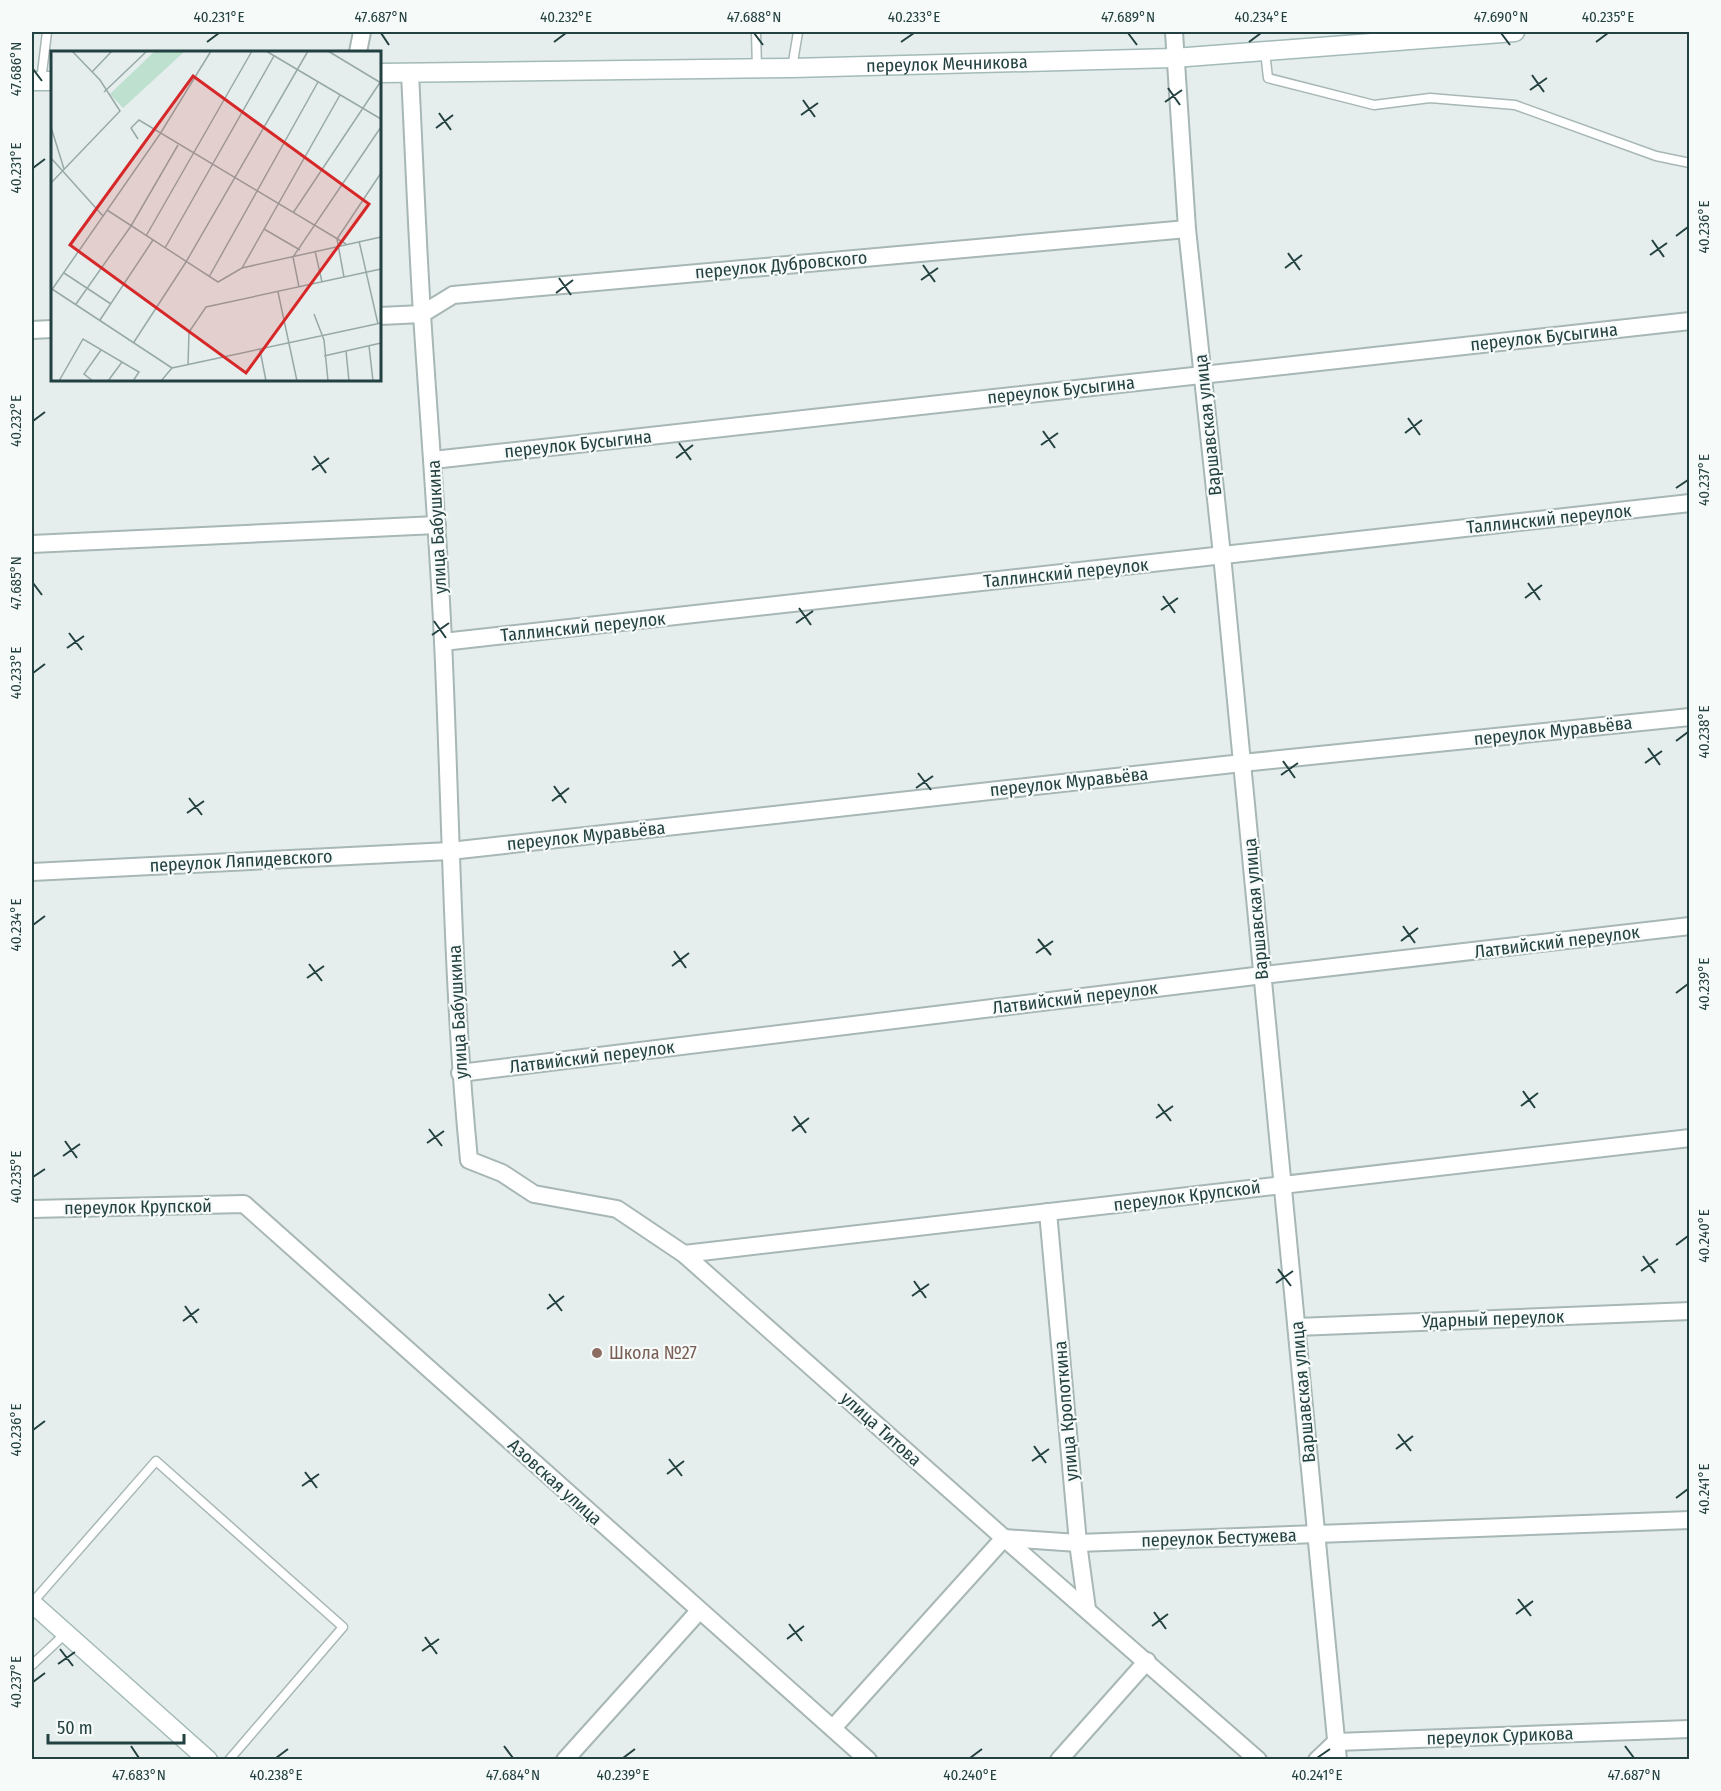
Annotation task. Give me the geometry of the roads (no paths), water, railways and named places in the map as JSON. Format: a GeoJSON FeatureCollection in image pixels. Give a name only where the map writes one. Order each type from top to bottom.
{"type":"FeatureCollection","features":[{"type":"Feature","properties":{"kind":"street"},"geometry":{"type":"LineString","coordinates":[[358,51],[362,32]]}},
{"type":"Feature","properties":{"kind":"street","name":"Варшавская улица"},"geometry":{"type":"LineString","coordinates":[[1174,32],[1187,229],[1222,555],[1338,1760]]}},
{"type":"Feature","properties":{"kind":"street","name":"переулок Мечникова"},"geometry":{"type":"LineString","coordinates":[[381,73],[792,68],[1174,58],[1450,34],[1515,32]]}},
{"type":"Feature","properties":{"kind":"street","name":"улица Бабушкина"},"geometry":{"type":"LineString","coordinates":[[410,74],[422,314],[443,642],[460,1073],[469,1160]]}},
{"type":"Feature","properties":{"kind":"street","name":"переулок Дубровского"},"geometry":{"type":"LineString","coordinates":[[381,316],[422,314],[453,295],[1187,229]]}},
{"type":"Feature","properties":{"kind":"street","name":"переулок Бусыгина"},"geometry":{"type":"LineString","coordinates":[[433,460],[1689,321]]}},
{"type":"Feature","properties":{"kind":"street"},"geometry":{"type":"LineString","coordinates":[[32,330],[51,329]]}},
{"type":"Feature","properties":{"kind":"street","name":"Таллинский переулок"},"geometry":{"type":"LineString","coordinates":[[443,642],[1689,503]]}},
{"type":"Feature","properties":{"kind":"street"},"geometry":{"type":"LineString","coordinates":[[32,544],[437,525]]}},
{"type":"Feature","properties":{"kind":"street","name":"переулок Муравьёва"},"geometry":{"type":"LineString","coordinates":[[450,851],[1242,763],[1689,717]]}},
{"type":"Feature","properties":{"kind":"street","name":"переулок Ляпидевского"},"geometry":{"type":"LineString","coordinates":[[32,872],[450,851]]}},
{"type":"Feature","properties":{"kind":"street","name":"Латвийский переулок"},"geometry":{"type":"LineString","coordinates":[[460,1073],[1263,975],[1689,926]]}},
{"type":"Feature","properties":{"kind":"street","name":"переулок Крупской"},"geometry":{"type":"LineString","coordinates":[[684,1254],[1689,1138]]}},
{"type":"Feature","properties":{"kind":"street","name":"улица Титова"},"geometry":{"type":"LineString","coordinates":[[469,1160],[502,1173],[534,1194],[617,1209],[684,1254],[1258,1760]]}},
{"type":"Feature","properties":{"kind":"street","name":"переулок Крупской"},"geometry":{"type":"LineString","coordinates":[[32,1209],[244,1204]]}},
{"type":"Feature","properties":{"kind":"street","name":"Азовская улица"},"geometry":{"type":"LineString","coordinates":[[244,1204],[868,1760]]}},
{"type":"Feature","properties":{"kind":"street","name":"улица Кропоткина"},"geometry":{"type":"LineString","coordinates":[[1048,1212],[1078,1543],[1087,1609]]}},
{"type":"Feature","properties":{"kind":"street","name":"Ударный переулок"},"geometry":{"type":"LineString","coordinates":[[1297,1327],[1689,1311]]}},
{"type":"Feature","properties":{"kind":"street","name":"переулок Бестужева"},"geometry":{"type":"LineString","coordinates":[[1004,1538],[1078,1543],[1689,1520]]}},
{"type":"Feature","properties":{"kind":"street"},"geometry":{"type":"LineString","coordinates":[[833,1728],[1004,1538]]}},
{"type":"Feature","properties":{"kind":"street"},"geometry":{"type":"LineString","coordinates":[[32,1603],[208,1760]]}},
{"type":"Feature","properties":{"kind":"street"},"geometry":{"type":"LineString","coordinates":[[565,1760],[699,1611]]}},
{"type":"Feature","properties":{"kind":"street"},"geometry":{"type":"LineString","coordinates":[[1059,1760],[1147,1661]]}},
{"type":"Feature","properties":{"kind":"street","name":"переулок Сурикова"},"geometry":{"type":"LineString","coordinates":[[1336,1742],[1689,1729]]}},
{"type":"Feature","properties":{"kind":"street"},"geometry":{"type":"LineString","coordinates":[[1317,1760],[1336,1742]]}},
{"type":"Feature","properties":{"kind":"lane"},"geometry":{"type":"LineString","coordinates":[[42,81],[47,32]]}},
{"type":"Feature","properties":{"kind":"lane"},"geometry":{"type":"LineString","coordinates":[[756,32],[757,68]]}},
{"type":"Feature","properties":{"kind":"lane"},"geometry":{"type":"LineString","coordinates":[[792,68],[798,32]]}},
{"type":"Feature","properties":{"kind":"lane"},"geometry":{"type":"LineString","coordinates":[[1265,51],[1268,78],[1374,105],[1430,98],[1515,105],[1656,156],[1689,163]]}},
{"type":"Feature","properties":{"kind":"lane"},"geometry":{"type":"LineString","coordinates":[[32,1603],[156,1461],[343,1627],[229,1760]]}},
{"type":"Feature","properties":{"kind":"lane"},"geometry":{"type":"LineString","coordinates":[[32,1665],[65,1634]]}},
{"type":"Feature","properties":{"kind":"place","name":"Школа №27"},"geometry":{"type":"Point","coordinates":[597,1353]}}]}
